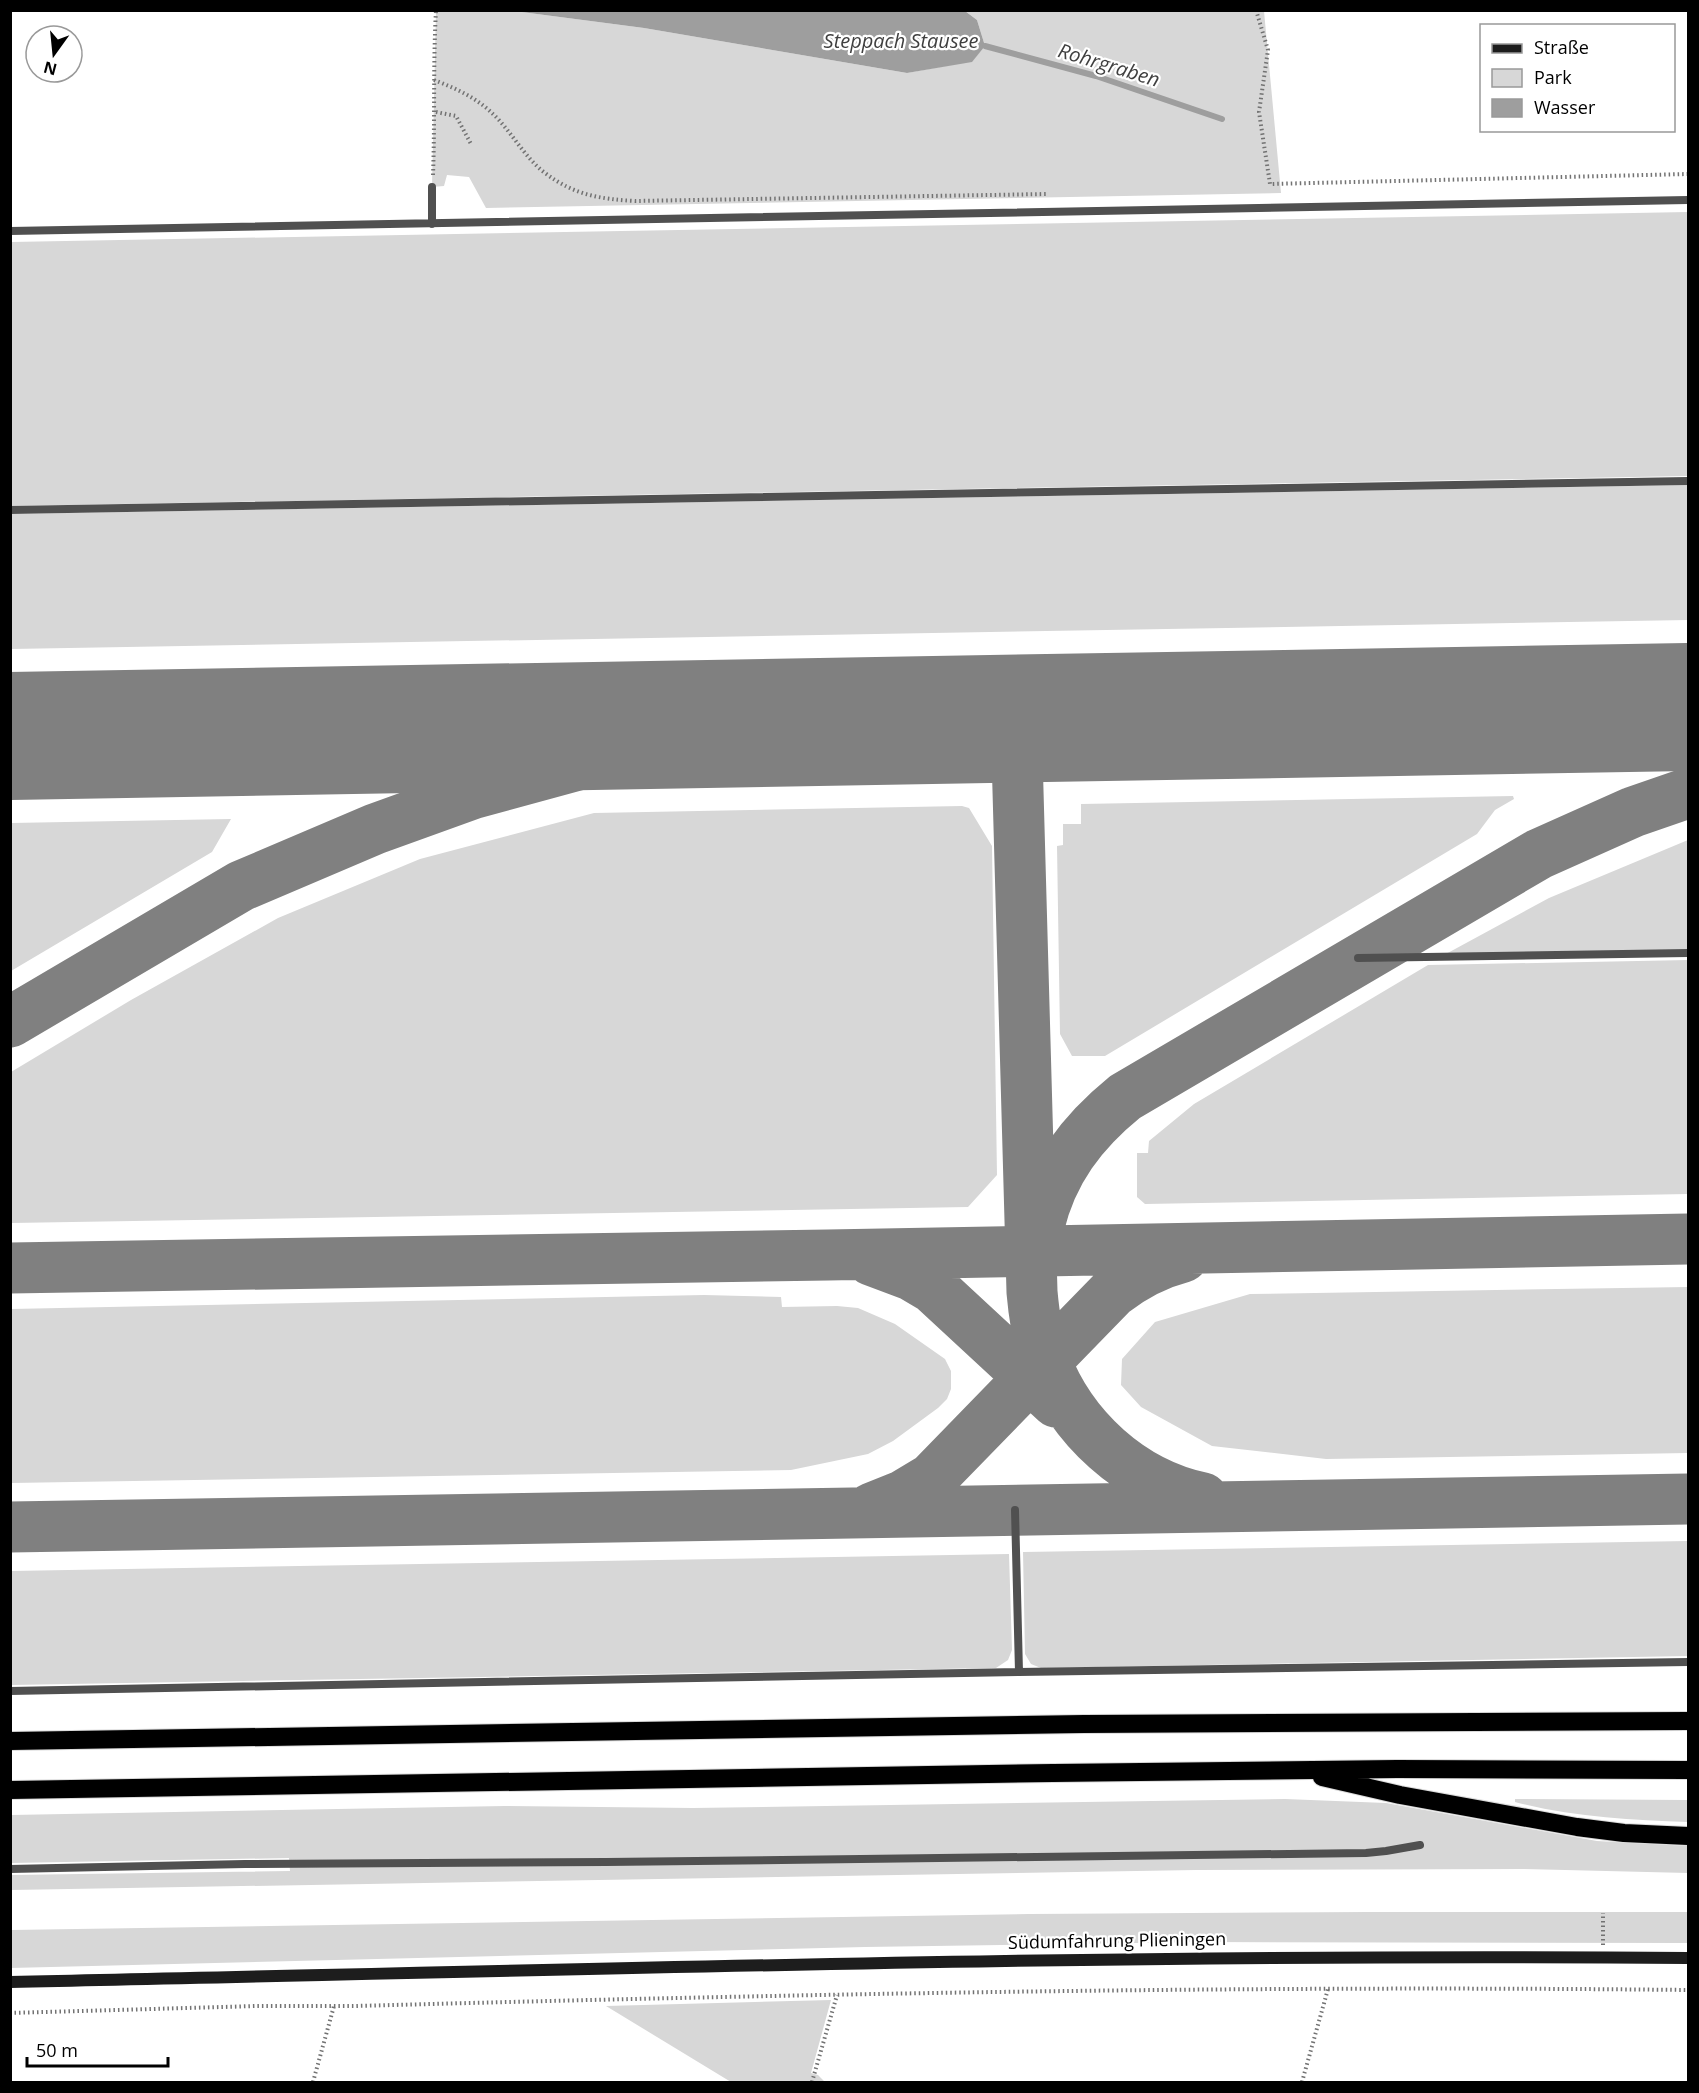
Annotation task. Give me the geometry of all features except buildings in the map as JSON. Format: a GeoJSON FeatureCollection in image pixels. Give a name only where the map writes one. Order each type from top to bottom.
{"type":"FeatureCollection","features":[{"type":"Feature","properties":{"kind":"highway"},"geometry":{"type":"LineString","coordinates":[[10,1741],[1107,1723],[1689,1721]]}},
{"type":"Feature","properties":{"kind":"highway"},"geometry":{"type":"LineString","coordinates":[[1294,1770],[1391,1794],[1561,1825],[1624,1833],[1689,1836]]}},
{"type":"Feature","properties":{"kind":"highway"},"geometry":{"type":"LineString","coordinates":[[10,1790],[1294,1770],[1689,1770]]}},
{"type":"Feature","properties":{"kind":"main road","name":"Südumfahrung Plieningen"},"geometry":{"type":"LineString","coordinates":[[10,1982],[1136,1958],[1689,1958]]}},
{"type":"Feature","properties":{"kind":"lane"},"geometry":{"type":"LineString","coordinates":[[432,187],[432,224]]}},
{"type":"Feature","properties":{"kind":"lane"},"geometry":{"type":"LineString","coordinates":[[10,231],[1689,200]]}},
{"type":"Feature","properties":{"kind":"lane"},"geometry":{"type":"LineString","coordinates":[[10,510],[1689,481]]}},
{"type":"Feature","properties":{"kind":"lane"},"geometry":{"type":"LineString","coordinates":[[1358,958],[1689,953]]}},
{"type":"Feature","properties":{"kind":"lane"},"geometry":{"type":"LineString","coordinates":[[1015,1510],[1019,1672]]}},
{"type":"Feature","properties":{"kind":"lane"},"geometry":{"type":"LineString","coordinates":[[10,1691],[1689,1662]]}},
{"type":"Feature","properties":{"kind":"lane"},"geometry":{"type":"LineString","coordinates":[[10,1869],[244,1864],[606,1862],[1366,1852],[1420,1845]]}},
{"type":"Feature","properties":{"kind":"path"},"geometry":{"type":"LineString","coordinates":[[432,187],[436,112],[434,80],[436,10]]}},
{"type":"Feature","properties":{"kind":"path"},"geometry":{"type":"LineString","coordinates":[[1256,10],[1268,50],[1259,112],[1270,184],[1689,174]]}},
{"type":"Feature","properties":{"kind":"path"},"geometry":{"type":"LineString","coordinates":[[434,80],[460,90],[493,114],[543,172],[569,188],[599,199],[635,201],[1048,194]]}},
{"type":"Feature","properties":{"kind":"path"},"geometry":{"type":"LineString","coordinates":[[436,112],[456,116],[471,144]]}},
{"type":"Feature","properties":{"kind":"path"},"geometry":{"type":"LineString","coordinates":[[1603,1913],[1603,1957]]}},
{"type":"Feature","properties":{"kind":"path"},"geometry":{"type":"LineString","coordinates":[[1302,2082],[1328,1989]]}},
{"type":"Feature","properties":{"kind":"path"},"geometry":{"type":"LineString","coordinates":[[10,2013],[1040,1991],[1689,1990]]}},
{"type":"Feature","properties":{"kind":"path"},"geometry":{"type":"LineString","coordinates":[[812,2082],[837,1995]]}},
{"type":"Feature","properties":{"kind":"path"},"geometry":{"type":"LineString","coordinates":[[313,2082],[334,2006]]}},
{"type":"Feature","properties":{"kind":"green space"},"geometry":{"type":"Polygon","coordinates":[[[436,11],[514,11],[644,28],[907,73],[972,61],[985,46],[977,20],[965,11],[1264,11],[1281,193],[486,208],[469,177],[447,175],[444,186],[432,187],[436,11]]]}},
{"type":"Feature","properties":{"kind":"green space"},"geometry":{"type":"Polygon","coordinates":[[[1688,212],[1688,476],[11,506],[11,242],[1688,212]]]}},
{"type":"Feature","properties":{"kind":"green space"},"geometry":{"type":"Polygon","coordinates":[[[1688,485],[1688,620],[11,649],[10,514],[1688,485]]]}},
{"type":"Feature","properties":{"kind":"green space"},"geometry":{"type":"Polygon","coordinates":[[[1513,796],[1514,799],[1495,810],[1477,834],[1105,1056],[1072,1056],[1060,1034],[1057,846],[1063,845],[1063,824],[1081,824],[1081,804],[1513,796]]]}},
{"type":"Feature","properties":{"kind":"green space"},"geometry":{"type":"Polygon","coordinates":[[[962,806],[969,808],[992,846],[997,1175],[968,1207],[11,1223],[11,1072],[131,1000],[278,918],[420,859],[594,813],[962,806]]]}},
{"type":"Feature","properties":{"kind":"green space"},"geometry":{"type":"Polygon","coordinates":[[[231,819],[212,852],[11,971],[11,823],[231,819]]]}},
{"type":"Feature","properties":{"kind":"green space"},"geometry":{"type":"Polygon","coordinates":[[[1688,840],[1688,950],[1444,955],[1549,898],[1688,840]]]}},
{"type":"Feature","properties":{"kind":"green space"},"geometry":{"type":"Polygon","coordinates":[[[1688,960],[1688,1194],[1145,1204],[1137,1197],[1137,1153],[1148,1153],[1149,1141],[1194,1104],[1428,965],[1688,960]]]}},
{"type":"Feature","properties":{"kind":"green space"},"geometry":{"type":"Polygon","coordinates":[[[1688,1287],[1688,1453],[1326,1459],[1212,1446],[1141,1407],[1121,1385],[1122,1359],[1155,1322],[1250,1294],[1688,1287]]]}},
{"type":"Feature","properties":{"kind":"green space"},"geometry":{"type":"Polygon","coordinates":[[[704,1295],[781,1297],[782,1307],[858,1308],[895,1324],[945,1359],[951,1371],[951,1389],[947,1399],[893,1441],[868,1454],[791,1470],[11,1483],[11,1309],[704,1295]]]}},
{"type":"Feature","properties":{"kind":"green space"},"geometry":{"type":"Polygon","coordinates":[[[1688,1541],[1688,1656],[1041,1668],[1031,1664],[1025,1654],[1023,1552],[1688,1541]]]}},
{"type":"Feature","properties":{"kind":"green space"},"geometry":{"type":"Polygon","coordinates":[[[1009,1554],[1012,1650],[1008,1660],[996,1668],[11,1685],[11,1571],[1009,1554]]]}},
{"type":"Feature","properties":{"kind":"green space"},"geometry":{"type":"Polygon","coordinates":[[[1285,1799],[1386,1803],[1597,1841],[1688,1846],[1688,1873],[1523,1869],[1196,1870],[11,1890],[10,1875],[290,1871],[289,1858],[11,1863],[11,1815],[505,1806],[693,1808],[1285,1799]]]}},
{"type":"Feature","properties":{"kind":"green space"},"geometry":{"type":"Polygon","coordinates":[[[1515,1799],[1688,1800],[1688,1822],[1579,1814],[1536,1807],[1515,1802],[1515,1799]]]}},
{"type":"Feature","properties":{"kind":"green space"},"geometry":{"type":"Polygon","coordinates":[[[1688,1912],[1688,1943],[1204,1942],[865,1947],[10,1968],[11,1930],[1029,1914],[1688,1912]]]}},
{"type":"Feature","properties":{"kind":"green space"},"geometry":{"type":"Polygon","coordinates":[[[831,2000],[811,2073],[818,2075],[825,2082],[731,2082],[606,2006],[831,2000]]]}},
{"type":"Feature","properties":{"kind":"water","name":"Steppach Stausee"},"geometry":{"type":"Polygon","coordinates":[[[514,11],[965,11],[977,20],[985,46],[972,62],[907,73],[644,28],[514,11]]]}},
{"type":"Feature","properties":{"kind":"waterway","name":"Rohrgraben"},"geometry":{"type":"LineString","coordinates":[[985,46],[1096,76],[1222,119]]}},
{"type":"Feature","properties":{"kind":"taxiway"},"geometry":{"type":"LineString","coordinates":[[1016,719],[1032,1292],[1040,1342],[1056,1384],[1071,1408],[1087,1429],[1107,1449],[1128,1466],[1152,1480],[1177,1491],[1203,1498]]}},
{"type":"Feature","properties":{"kind":"taxiway"},"geometry":{"type":"LineString","coordinates":[[10,1022],[241,886],[375,829],[472,794],[593,761],[712,724]]}},
{"type":"Feature","properties":{"kind":"taxiway"},"geometry":{"type":"LineString","coordinates":[[1039,1226],[1052,1188],[1071,1154],[1095,1124],[1125,1097],[1539,854],[1633,812],[1688,793]]}},
{"type":"Feature","properties":{"kind":"taxiway"},"geometry":{"type":"LineString","coordinates":[[10,1268],[1688,1239]]}},
{"type":"Feature","properties":{"kind":"taxiway"},"geometry":{"type":"LineString","coordinates":[[872,1508],[902,1496],[932,1478],[1113,1292],[1146,1271],[1183,1257]]}},
{"type":"Feature","properties":{"kind":"taxiway"},"geometry":{"type":"LineString","coordinates":[[871,1260],[911,1275],[933,1288],[1056,1402]]}},
{"type":"Feature","properties":{"kind":"taxiway"},"geometry":{"type":"LineString","coordinates":[[10,1527],[1688,1499]]}},
{"type":"Feature","properties":{"kind":"runway"},"geometry":{"type":"LineString","coordinates":[[10,736],[1688,707]]}}]}
